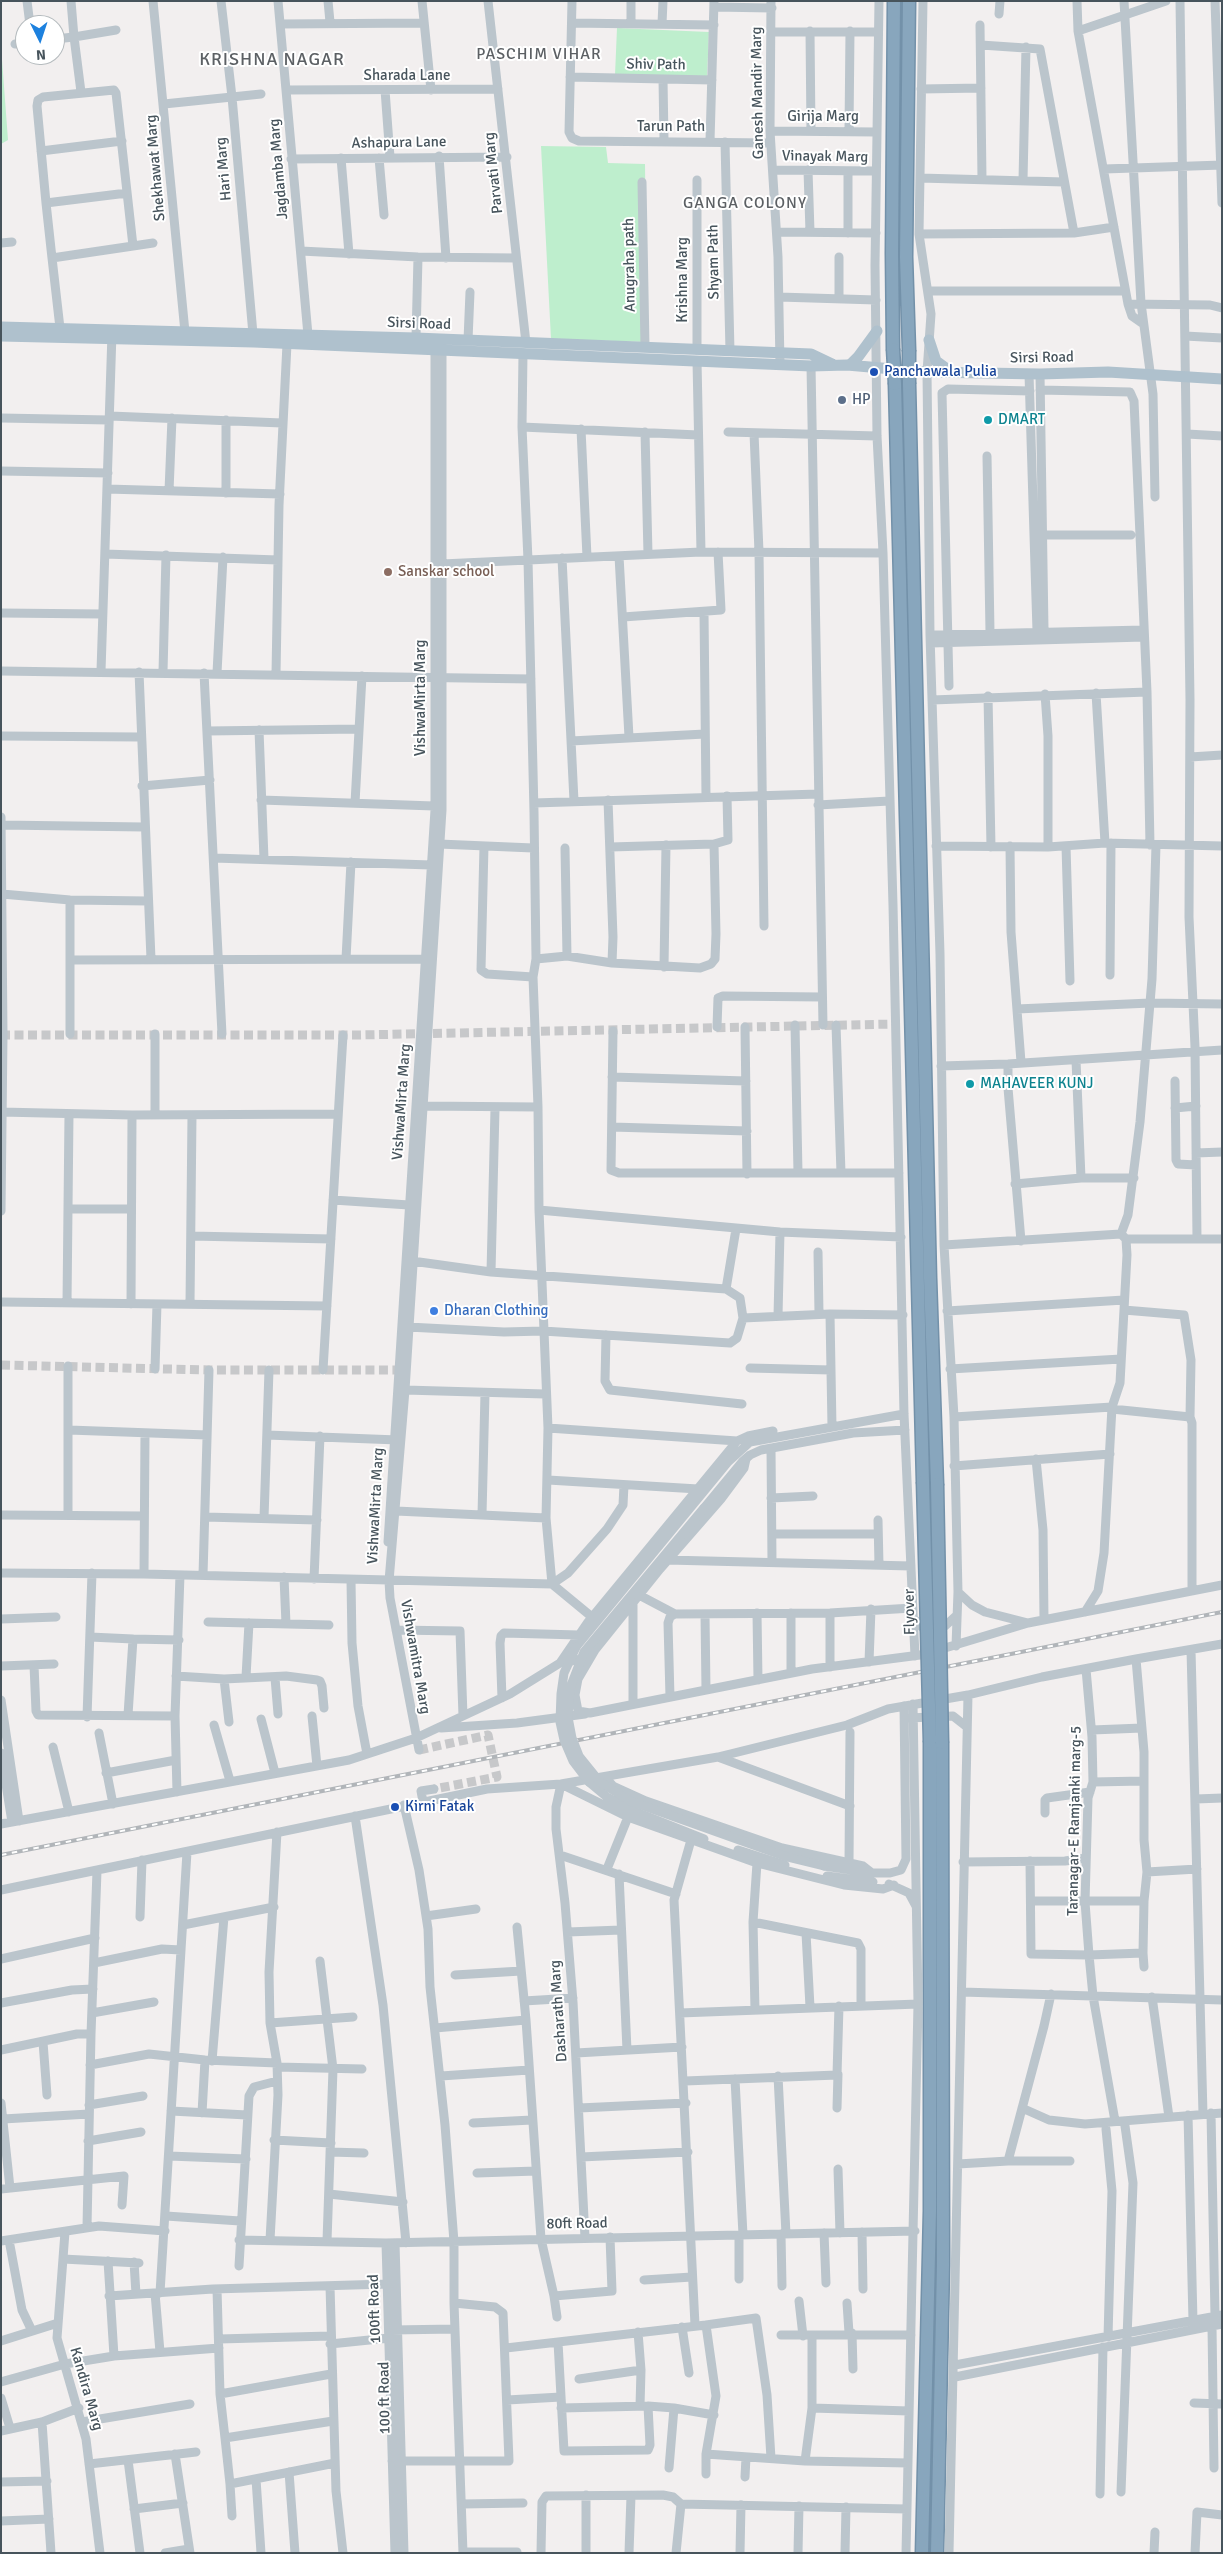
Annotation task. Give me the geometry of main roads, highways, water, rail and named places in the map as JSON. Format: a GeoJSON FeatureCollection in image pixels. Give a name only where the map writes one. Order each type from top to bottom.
{"type":"FeatureCollection","features":[{"type":"Feature","properties":{"kind":"highway","name":"Flyover"},"geometry":{"type":"LineString","coordinates":[[894,1],[892,254],[894,349],[923,1482],[936,1743]]}},
{"type":"Feature","properties":{"kind":"highway","name":"Flyover"},"geometry":{"type":"LineString","coordinates":[[909,1],[906,257],[930,1268],[937,1484],[936,1743]]}},
{"type":"Feature","properties":{"kind":"highway"},"geometry":{"type":"LineString","coordinates":[[922,2553],[930,2211],[936,1743]]}},
{"type":"Feature","properties":{"kind":"highway"},"geometry":{"type":"LineString","coordinates":[[936,1743],[943,2255],[937,2553]]}},
{"type":"Feature","properties":{"kind":"main road","name":"Sirsi Road"},"geometry":{"type":"LineString","coordinates":[[1,327],[60,328],[113,334],[288,344],[439,345],[780,359],[811,354],[834,364]]}},
{"type":"Feature","properties":{"kind":"main road"},"geometry":{"type":"LineString","coordinates":[[850,365],[877,331]]}},
{"type":"Feature","properties":{"kind":"main road","name":"Sirsi Road"},"geometry":{"type":"LineString","coordinates":[[1,336],[185,332],[416,338],[439,345],[468,340],[524,348],[646,347],[697,355],[730,351],[811,366],[834,364],[878,366],[927,372],[1034,374],[1108,372],[1222,379]]}},
{"type":"Feature","properties":{"kind":"main road"},"geometry":{"type":"LineString","coordinates":[[929,340],[936,361],[946,370],[954,373]]}},
{"type":"Feature","properties":{"kind":"tunnel"},"geometry":{"type":"LineString","coordinates":[[1,1035],[358,1035],[896,1024]]}},
{"type":"Feature","properties":{"kind":"tunnel"},"geometry":{"type":"LineString","coordinates":[[1,1365],[209,1370],[405,1370]]}},
{"type":"Feature","properties":{"kind":"tunnel"},"geometry":{"type":"LineString","coordinates":[[419,1750],[488,1735],[497,1777],[434,1789]]}},
{"type":"Feature","properties":{"kind":"railway"},"geometry":{"type":"LineString","coordinates":[[1,1855],[1222,1612]]}},
{"type":"Feature","properties":{"kind":"place","name":"Panchawala Pulia"},"geometry":{"type":"Point","coordinates":[874,372]}},
{"type":"Feature","properties":{"kind":"place","name":"HP"},"geometry":{"type":"Point","coordinates":[842,400]}},
{"type":"Feature","properties":{"kind":"place","name":"DMART"},"geometry":{"type":"Point","coordinates":[988,420]}},
{"type":"Feature","properties":{"kind":"place","name":"Sanskar school"},"geometry":{"type":"Point","coordinates":[388,572]}},
{"type":"Feature","properties":{"kind":"place","name":"MAHAVEER KUNJ"},"geometry":{"type":"Point","coordinates":[970,1084]}},
{"type":"Feature","properties":{"kind":"place","name":"Dharan Clothing"},"geometry":{"type":"Point","coordinates":[434,1311]}},
{"type":"Feature","properties":{"kind":"place","name":"Kirni Fatak"},"geometry":{"type":"Point","coordinates":[395,1807]}},
{"type":"Feature","properties":{"kind":"district","name":"PASCHIM VIHAR"},"geometry":{"type":"Point","coordinates":[539,55]}},
{"type":"Feature","properties":{"kind":"district","name":"KRISHNA NAGAR"},"geometry":{"type":"Point","coordinates":[272,60]}},
{"type":"Feature","properties":{"kind":"district","name":"GANGA COLONY"},"geometry":{"type":"Point","coordinates":[745,204]}}]}
